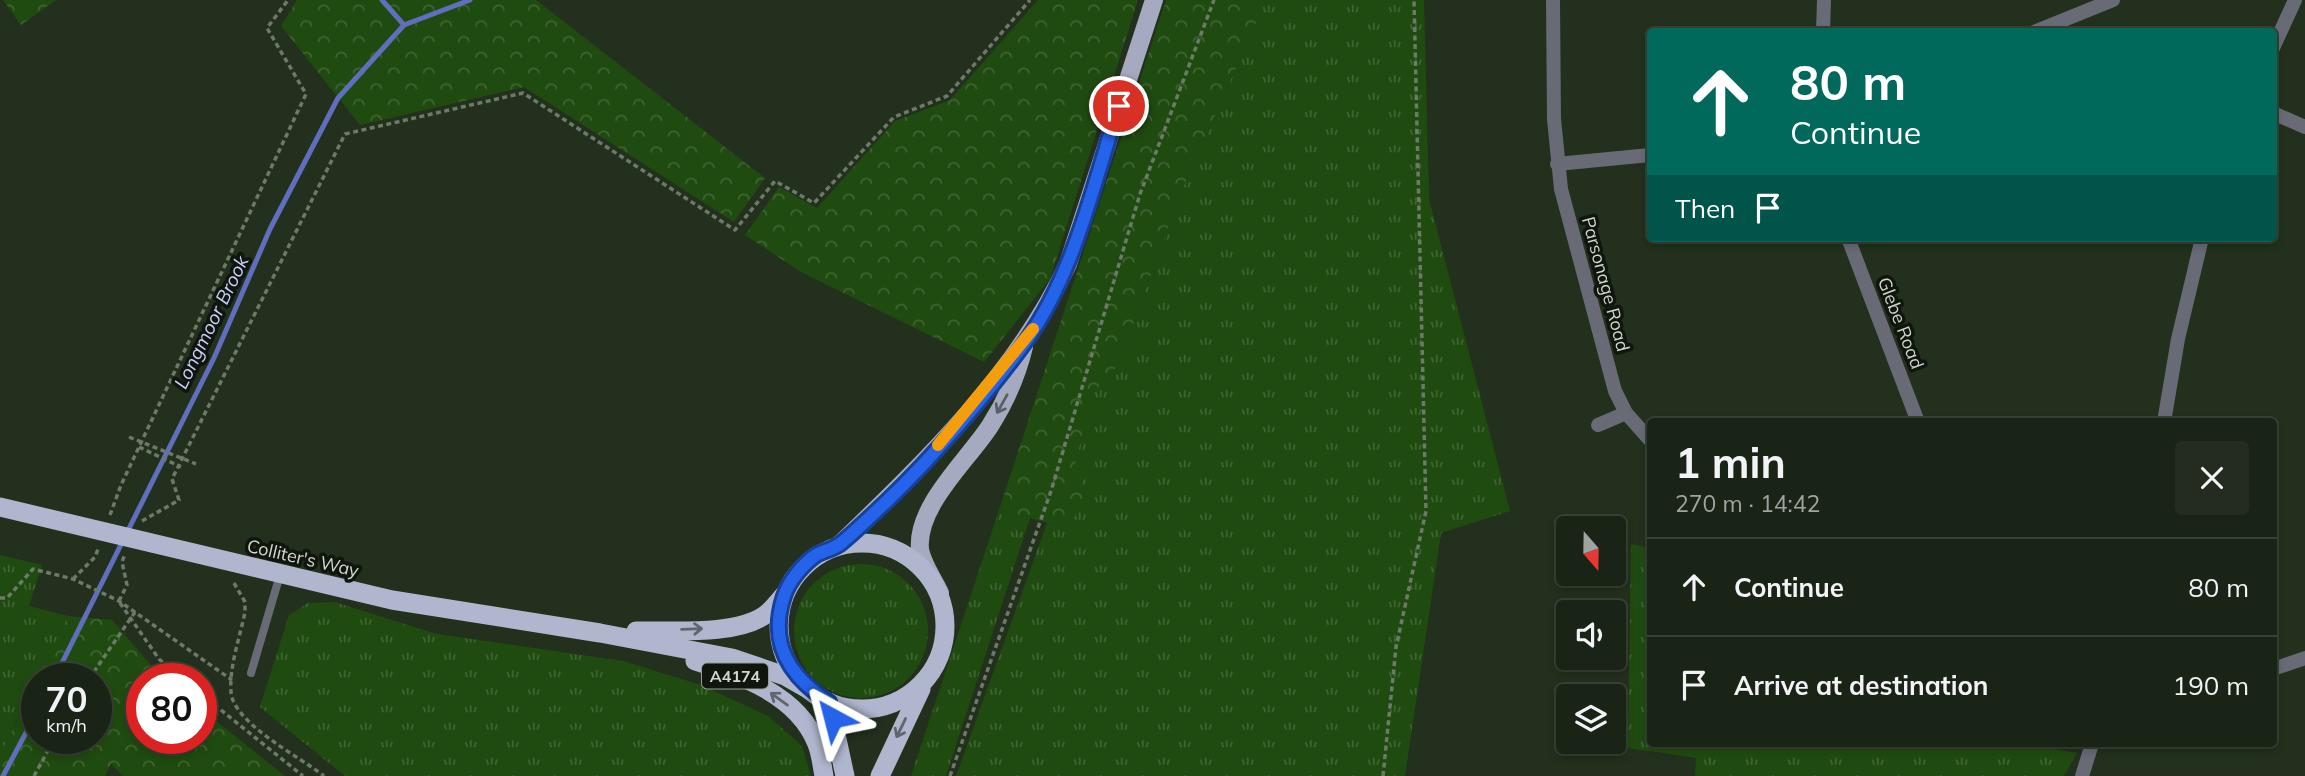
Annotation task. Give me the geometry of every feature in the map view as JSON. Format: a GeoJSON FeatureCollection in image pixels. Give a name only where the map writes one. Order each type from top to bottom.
{"type":"FeatureCollection","features":[{"type":"Feature","properties":{"kind":"highway","name":"Colliter's Way"},"geometry":{"type":"LineString","coordinates":[[0,507],[392,600],[600,633],[733,659],[785,676],[806,688]]}},
{"type":"Feature","properties":{"kind":"highway"},"geometry":{"type":"LineString","coordinates":[[880,776],[925,681],[938,662],[945,639],[946,616],[940,593],[923,568],[899,550],[869,542],[839,545],[797,572],[785,594],[778,619],[780,644],[790,668],[806,688],[829,702],[854,709],[880,707],[905,698],[925,681]]}},
{"type":"Feature","properties":{"kind":"highway","name":"Colliter's Way"},"geometry":{"type":"LineString","coordinates":[[600,633],[729,628],[766,615],[785,594]]}},
{"type":"Feature","properties":{"kind":"highway","name":"A4174"},"geometry":{"type":"LineString","coordinates":[[600,633],[703,663],[761,685],[796,711],[817,743],[824,776]]}},
{"type":"Feature","properties":{"kind":"highway"},"geometry":{"type":"LineString","coordinates":[[829,702],[845,776]]}},
{"type":"Feature","properties":{"kind":"main road"},"geometry":{"type":"LineString","coordinates":[[839,545],[888,500],[929,456],[1026,341],[1052,299],[1068,264],[1154,0]]}},
{"type":"Feature","properties":{"kind":"main road"},"geometry":{"type":"LineString","coordinates":[[940,593],[920,552],[920,530],[927,512],[997,413],[1016,378],[1026,341]]}},
{"type":"Feature","properties":{"kind":"street","name":"Parsonage Road"},"geometry":{"type":"LineString","coordinates":[[1553,0],[1557,164],[1561,190],[1615,391],[1626,413],[1647,437]]}},
{"type":"Feature","properties":{"kind":"street"},"geometry":{"type":"LineString","coordinates":[[1823,28],[1825,0]]}},
{"type":"Feature","properties":{"kind":"street"},"geometry":{"type":"LineString","coordinates":[[2044,28],[2113,0]]}},
{"type":"Feature","properties":{"kind":"street"},"geometry":{"type":"LineString","coordinates":[[2277,39],[2295,0]]}},
{"type":"Feature","properties":{"kind":"street"},"geometry":{"type":"LineString","coordinates":[[2277,115],[2305,127]]}},
{"type":"Feature","properties":{"kind":"street"},"geometry":{"type":"LineString","coordinates":[[1557,164],[1647,155]]}},
{"type":"Feature","properties":{"kind":"street","name":"Glebe Road"},"geometry":{"type":"LineString","coordinates":[[1850,242],[1916,418]]}},
{"type":"Feature","properties":{"kind":"street"},"geometry":{"type":"LineString","coordinates":[[2165,418],[2178,339],[2201,242]]}},
{"type":"Feature","properties":{"kind":"street"},"geometry":{"type":"LineString","coordinates":[[1598,425],[1626,413]]}},
{"type":"Feature","properties":{"kind":"street"},"geometry":{"type":"LineString","coordinates":[[2277,668],[2305,658]]}},
{"type":"Feature","properties":{"kind":"street"},"geometry":{"type":"LineString","coordinates":[[2082,776],[2091,747]]}},
{"type":"Feature","properties":{"kind":"lane"},"geometry":{"type":"LineString","coordinates":[[251,673],[280,575]]}},
{"type":"Feature","properties":{"kind":"path"},"geometry":{"type":"LineString","coordinates":[[108,521],[140,444],[306,94],[267,28],[288,0]]}},
{"type":"Feature","properties":{"kind":"path"},"geometry":{"type":"LineString","coordinates":[[136,524],[179,500],[173,479],[182,458],[345,134],[523,93],[735,230],[775,181],[814,203],[894,117],[947,96],[1030,0]]}},
{"type":"Feature","properties":{"kind":"path"},"geometry":{"type":"LineString","coordinates":[[950,776],[1051,491],[1140,194],[1214,0]]}},
{"type":"Feature","properties":{"kind":"path"},"geometry":{"type":"LineString","coordinates":[[1383,776],[1396,646],[1426,511],[1414,0]]}},
{"type":"Feature","properties":{"kind":"path"},"geometry":{"type":"LineString","coordinates":[[129,437],[146,450],[179,466]]}},
{"type":"Feature","properties":{"kind":"path"},"geometry":{"type":"LineString","coordinates":[[140,444],[148,444],[196,464]]}},
{"type":"Feature","properties":{"kind":"path"},"geometry":{"type":"LineString","coordinates":[[73,579],[95,557],[100,545]]}},
{"type":"Feature","properties":{"kind":"path"},"geometry":{"type":"LineString","coordinates":[[119,601],[127,585],[122,562],[127,549]]}},
{"type":"Feature","properties":{"kind":"path"},"geometry":{"type":"LineString","coordinates":[[0,598],[7,598],[33,569],[73,579],[119,601],[232,680]]}},
{"type":"Feature","properties":{"kind":"path"},"geometry":{"type":"LineString","coordinates":[[226,579],[235,584],[245,602],[232,680],[233,703],[239,714],[324,776]]}},
{"type":"Feature","properties":{"kind":"path"},"geometry":{"type":"LineString","coordinates":[[119,601],[164,663]]}},
{"type":"Feature","properties":{"kind":"path"},"geometry":{"type":"LineString","coordinates":[[100,663],[135,612]]}},
{"type":"Feature","properties":{"kind":"path"},"geometry":{"type":"LineString","coordinates":[[217,707],[303,776]]}},
{"type":"Feature","properties":{"kind":"path"},"geometry":{"type":"LineString","coordinates":[[34,776],[46,754]]}},
{"type":"Feature","properties":{"kind":"green space"},"geometry":{"type":"Polygon","coordinates":[[[3,0],[56,0],[21,25],[3,0]]]}},
{"type":"Feature","properties":{"kind":"green space"},"geometry":{"type":"Polygon","coordinates":[[[297,0],[536,0],[765,178],[734,222],[524,87],[360,125],[281,26],[297,0]]]}},
{"type":"Feature","properties":{"kind":"green space"},"geometry":{"type":"Polygon","coordinates":[[[1038,0],[1138,0],[1050,279],[984,362],[801,272],[745,235],[779,187],[817,208],[895,121],[950,100],[1038,0]]]}},
{"type":"Feature","properties":{"kind":"green space"},"geometry":{"type":"Polygon","coordinates":[[[1166,0],[1266,0],[1178,199],[1119,364],[1092,394],[1075,465],[1088,496],[1067,528],[999,510],[1166,0]]]}},
{"type":"Feature","properties":{"kind":"green space"},"geometry":{"type":"Polygon","coordinates":[[[1266,0],[1424,0],[1429,199],[1510,511],[1441,533],[1405,776],[956,776],[1047,523],[1067,528],[1075,465],[1092,393],[1119,364],[1178,199],[1266,0]]]}},
{"type":"Feature","properties":{"kind":"green space"},"geometry":{"type":"Polygon","coordinates":[[[999,510],[1030,518],[946,776],[911,776],[999,510]]]}},
{"type":"Feature","properties":{"kind":"green space"},"geometry":{"type":"Polygon","coordinates":[[[1631,544],[1647,547],[1647,747],[2044,747],[2077,753],[2064,776],[1695,776],[1696,758],[1628,748],[1631,544]]]}},
{"type":"Feature","properties":{"kind":"green space"},"geometry":{"type":"Polygon","coordinates":[[[0,555],[42,565],[29,606],[68,616],[45,663],[21,663],[21,712],[0,755],[0,555]]]}},
{"type":"Feature","properties":{"kind":"green space"},"geometry":{"type":"Polygon","coordinates":[[[861,564],[887,569],[909,583],[923,605],[928,631],[923,657],[909,679],[887,693],[861,698],[835,693],[813,679],[799,657],[794,631],[799,605],[813,583],[835,569],[861,564]]]}},
{"type":"Feature","properties":{"kind":"green space"},"geometry":{"type":"Polygon","coordinates":[[[334,602],[437,634],[623,661],[701,685],[768,716],[802,746],[811,776],[345,776],[260,707],[289,615],[308,603],[334,602]]]}},
{"type":"Feature","properties":{"kind":"green space"},"geometry":{"type":"Polygon","coordinates":[[[68,616],[112,620],[149,663],[126,663],[126,754],[217,754],[217,722],[285,776],[123,776],[111,764],[105,776],[0,776],[0,755],[21,712],[21,754],[112,754],[112,663],[45,663],[68,616]]]}},
{"type":"Feature","properties":{"kind":"waterway","name":"Longmoor Brook"},"geometry":{"type":"LineString","coordinates":[[62,663],[214,358],[270,229],[338,98],[404,25],[382,0]]}},
{"type":"Feature","properties":{"kind":"waterway"},"geometry":{"type":"LineString","coordinates":[[404,25],[470,0]]}},
{"type":"Feature","properties":{"kind":"waterway","name":"Longmoor Brook"},"geometry":{"type":"LineString","coordinates":[[3,776],[21,742]]}},
{"type":"Feature","properties":{"kind":"slow traffic"},"geometry":{"type":"LineString","coordinates":[[938,445],[1026,341],[1033,329]]}},
{"type":"Feature","properties":{"kind":"route"},"geometry":{"type":"LineString","coordinates":[[833,718],[829,702],[806,688],[790,668],[780,644],[778,619],[785,594],[797,572],[816,556],[839,545],[888,500],[952,430],[1026,341],[1052,299],[1068,264],[1119,106]]}}]}
